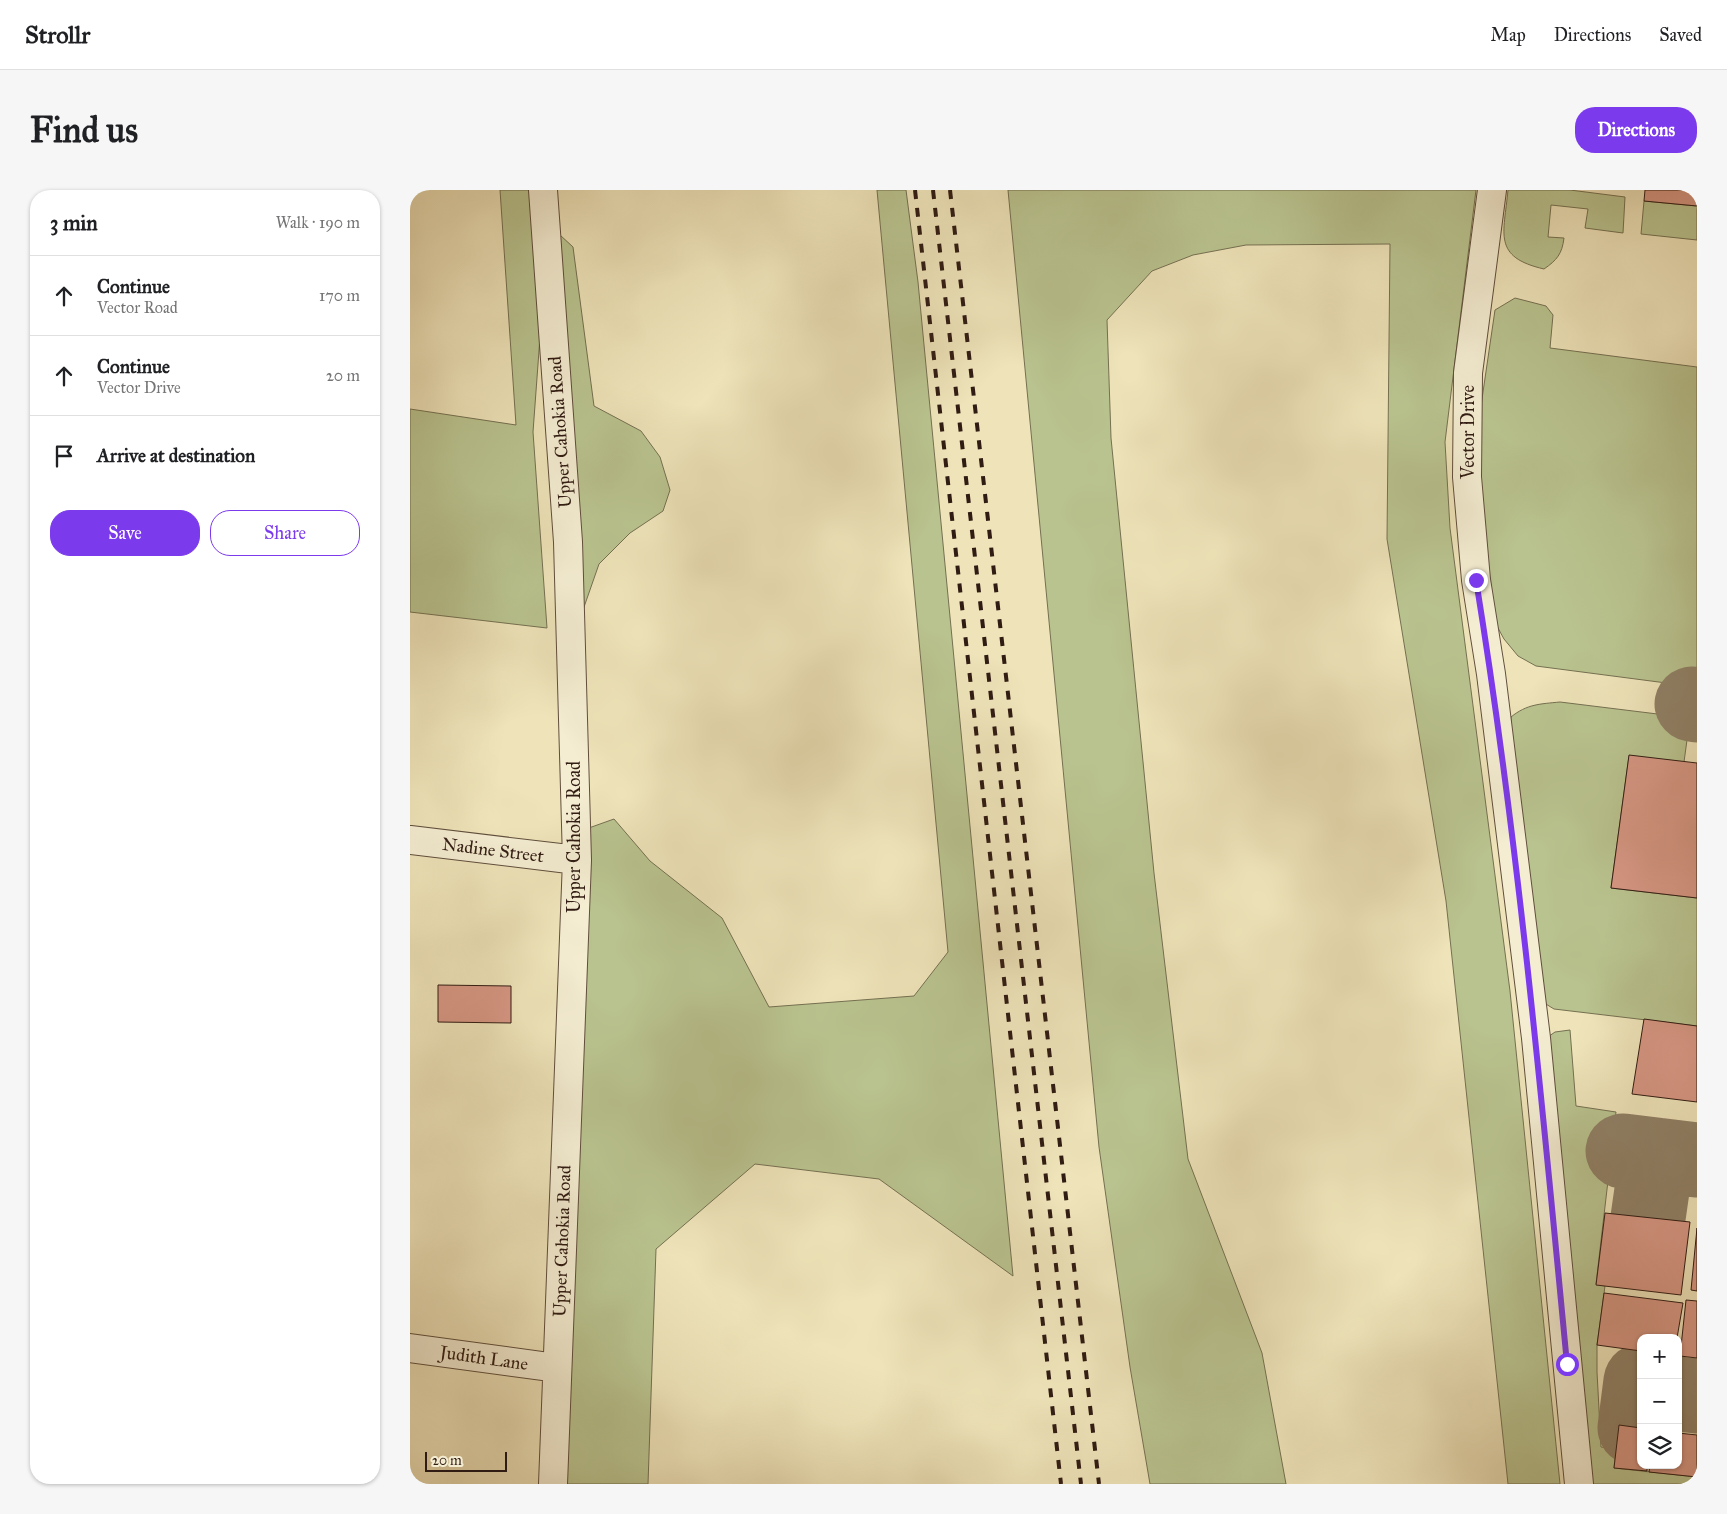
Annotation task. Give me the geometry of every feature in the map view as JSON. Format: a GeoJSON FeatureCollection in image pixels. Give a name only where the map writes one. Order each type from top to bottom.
{"type":"FeatureCollection","features":[{"type":"Feature","properties":{"kind":"street","name":"Upper Cahokia Road"},"geometry":{"type":"LineString","coordinates":[[543,190],[568,542],[577,860],[553,1484]]}},
{"type":"Feature","properties":{"kind":"street","name":"Vector Drive"},"geometry":{"type":"LineString","coordinates":[[1492,190],[1468,373],[1467,477],[1476,580],[1491,674],[1536,1038],[1579,1484]]}},
{"type":"Feature","properties":{"kind":"street","name":"Nadine Street"},"geometry":{"type":"LineString","coordinates":[[410,840],[577,860]]}},
{"type":"Feature","properties":{"kind":"street","name":"Judith Lane"},"geometry":{"type":"LineString","coordinates":[[410,1348],[558,1368]]}},
{"type":"Feature","properties":{"kind":"green space"},"geometry":{"type":"Polygon","coordinates":[[[500,190],[531,190],[540,337],[533,432],[547,628],[410,612],[410,409],[516,425],[500,190]]]}},
{"type":"Feature","properties":{"kind":"green space"},"geometry":{"type":"Polygon","coordinates":[[[877,190],[906,190],[918,282],[1013,1276],[879,1179],[755,1164],[656,1249],[648,1484],[563,1484],[586,829],[614,819],[650,861],[722,918],[769,1007],[914,996],[948,952],[877,190]]]}},
{"type":"Feature","properties":{"kind":"green space"},"geometry":{"type":"Polygon","coordinates":[[[1008,190],[1476,190],[1445,442],[1450,528],[1510,991],[1560,1484],[1508,1484],[1446,901],[1387,539],[1390,244],[1246,245],[1193,255],[1152,271],[1107,320],[1111,438],[1154,873],[1188,1159],[1262,1353],[1286,1484],[1150,1484],[1130,1367],[1099,1147],[1008,190]]]}},
{"type":"Feature","properties":{"kind":"green space"},"geometry":{"type":"Polygon","coordinates":[[[1508,190],[1570,190],[1625,197],[1623,233],[1585,228],[1588,209],[1551,205],[1548,237],[1564,238],[1562,248],[1556,259],[1544,269],[1527,264],[1516,258],[1505,242],[1504,231],[1508,190]]]}},
{"type":"Feature","properties":{"kind":"green space"},"geometry":{"type":"Polygon","coordinates":[[[1644,201],[1697,206],[1697,240],[1641,234],[1644,201]]]}},
{"type":"Feature","properties":{"kind":"green space"},"geometry":{"type":"Polygon","coordinates":[[[560,235],[573,247],[594,406],[641,431],[660,457],[670,490],[663,511],[630,533],[599,564],[576,630],[569,396],[560,235]]]}},
{"type":"Feature","properties":{"kind":"green space"},"geometry":{"type":"Polygon","coordinates":[[[1515,298],[1546,306],[1553,315],[1550,348],[1697,367],[1697,687],[1536,666],[1518,656],[1504,639],[1493,619],[1478,489],[1477,433],[1495,310],[1515,298]]]}},
{"type":"Feature","properties":{"kind":"green space"},"geometry":{"type":"Polygon","coordinates":[[[1560,702],[1690,718],[1684,762],[1629,756],[1611,888],[1697,898],[1697,1026],[1554,1009],[1541,1001],[1510,731],[1511,717],[1523,709],[1534,705],[1560,702]]]}},
{"type":"Feature","properties":{"kind":"green space"},"geometry":{"type":"Polygon","coordinates":[[[1570,1030],[1576,1106],[1616,1112],[1596,1284],[1605,1286],[1597,1345],[1601,1447],[1616,1449],[1614,1468],[1697,1477],[1697,1484],[1592,1484],[1545,1039],[1555,1032],[1570,1030]]]}},
{"type":"Feature","properties":{"kind":"building"},"geometry":{"type":"Polygon","coordinates":[[[1645,190],[1697,190],[1697,206],[1644,201],[1645,190]]]}},
{"type":"Feature","properties":{"kind":"building"},"geometry":{"type":"Polygon","coordinates":[[[1629,755],[1697,763],[1697,898],[1611,888],[1629,755]]]}},
{"type":"Feature","properties":{"kind":"building"},"geometry":{"type":"Polygon","coordinates":[[[438,985],[511,986],[511,1023],[438,1022],[438,985]]]}},
{"type":"Feature","properties":{"kind":"building"},"geometry":{"type":"Polygon","coordinates":[[[1644,1019],[1697,1026],[1697,1102],[1632,1094],[1644,1019]]]}},
{"type":"Feature","properties":{"kind":"building"},"geometry":{"type":"Polygon","coordinates":[[[1605,1213],[1690,1222],[1681,1295],[1596,1285],[1605,1213]]]}},
{"type":"Feature","properties":{"kind":"building"},"geometry":{"type":"Polygon","coordinates":[[[1697,1228],[1697,1291],[1691,1290],[1697,1228]]]}},
{"type":"Feature","properties":{"kind":"building"},"geometry":{"type":"Polygon","coordinates":[[[1604,1293],[1683,1303],[1678,1334],[1637,1334],[1637,1350],[1597,1345],[1604,1293]]]}},
{"type":"Feature","properties":{"kind":"building"},"geometry":{"type":"Polygon","coordinates":[[[1686,1300],[1697,1301],[1697,1358],[1682,1356],[1686,1300]]]}},
{"type":"Feature","properties":{"kind":"building"},"geometry":{"type":"Polygon","coordinates":[[[1619,1425],[1637,1427],[1637,1469],[1647,1469],[1647,1471],[1614,1468],[1619,1425]]]}},
{"type":"Feature","properties":{"kind":"building"},"geometry":{"type":"Polygon","coordinates":[[[1682,1433],[1697,1435],[1697,1477],[1649,1472],[1649,1469],[1682,1469],[1682,1433]]]}},
{"type":"Feature","properties":{"kind":"taxiway"},"geometry":{"type":"LineString","coordinates":[[1692,704],[1697,705]]}},
{"type":"Feature","properties":{"kind":"taxiway"},"geometry":{"type":"LineString","coordinates":[[1623,1151],[1697,1160]]}},
{"type":"Feature","properties":{"kind":"taxiway"},"geometry":{"type":"LineString","coordinates":[[1648,1218],[1657,1155]]}},
{"type":"Feature","properties":{"kind":"taxiway"},"geometry":{"type":"LineString","coordinates":[[1682,1394],[1697,1396]]}},
{"type":"Feature","properties":{"kind":"taxiway"},"geometry":{"type":"LineString","coordinates":[[1635,1428],[1637,1412]]}},
{"type":"Feature","properties":{"kind":"railway"},"geometry":{"type":"LineString","coordinates":[[915,190],[1061,1484]]}},
{"type":"Feature","properties":{"kind":"railway"},"geometry":{"type":"LineString","coordinates":[[933,190],[1081,1484]]}},
{"type":"Feature","properties":{"kind":"railway"},"geometry":{"type":"LineString","coordinates":[[950,190],[1099,1484]]}},
{"type":"Feature","properties":{"kind":"route"},"geometry":{"type":"LineString","coordinates":[[1476,580],[1491,674],[1536,1038],[1567,1364]]}}]}
